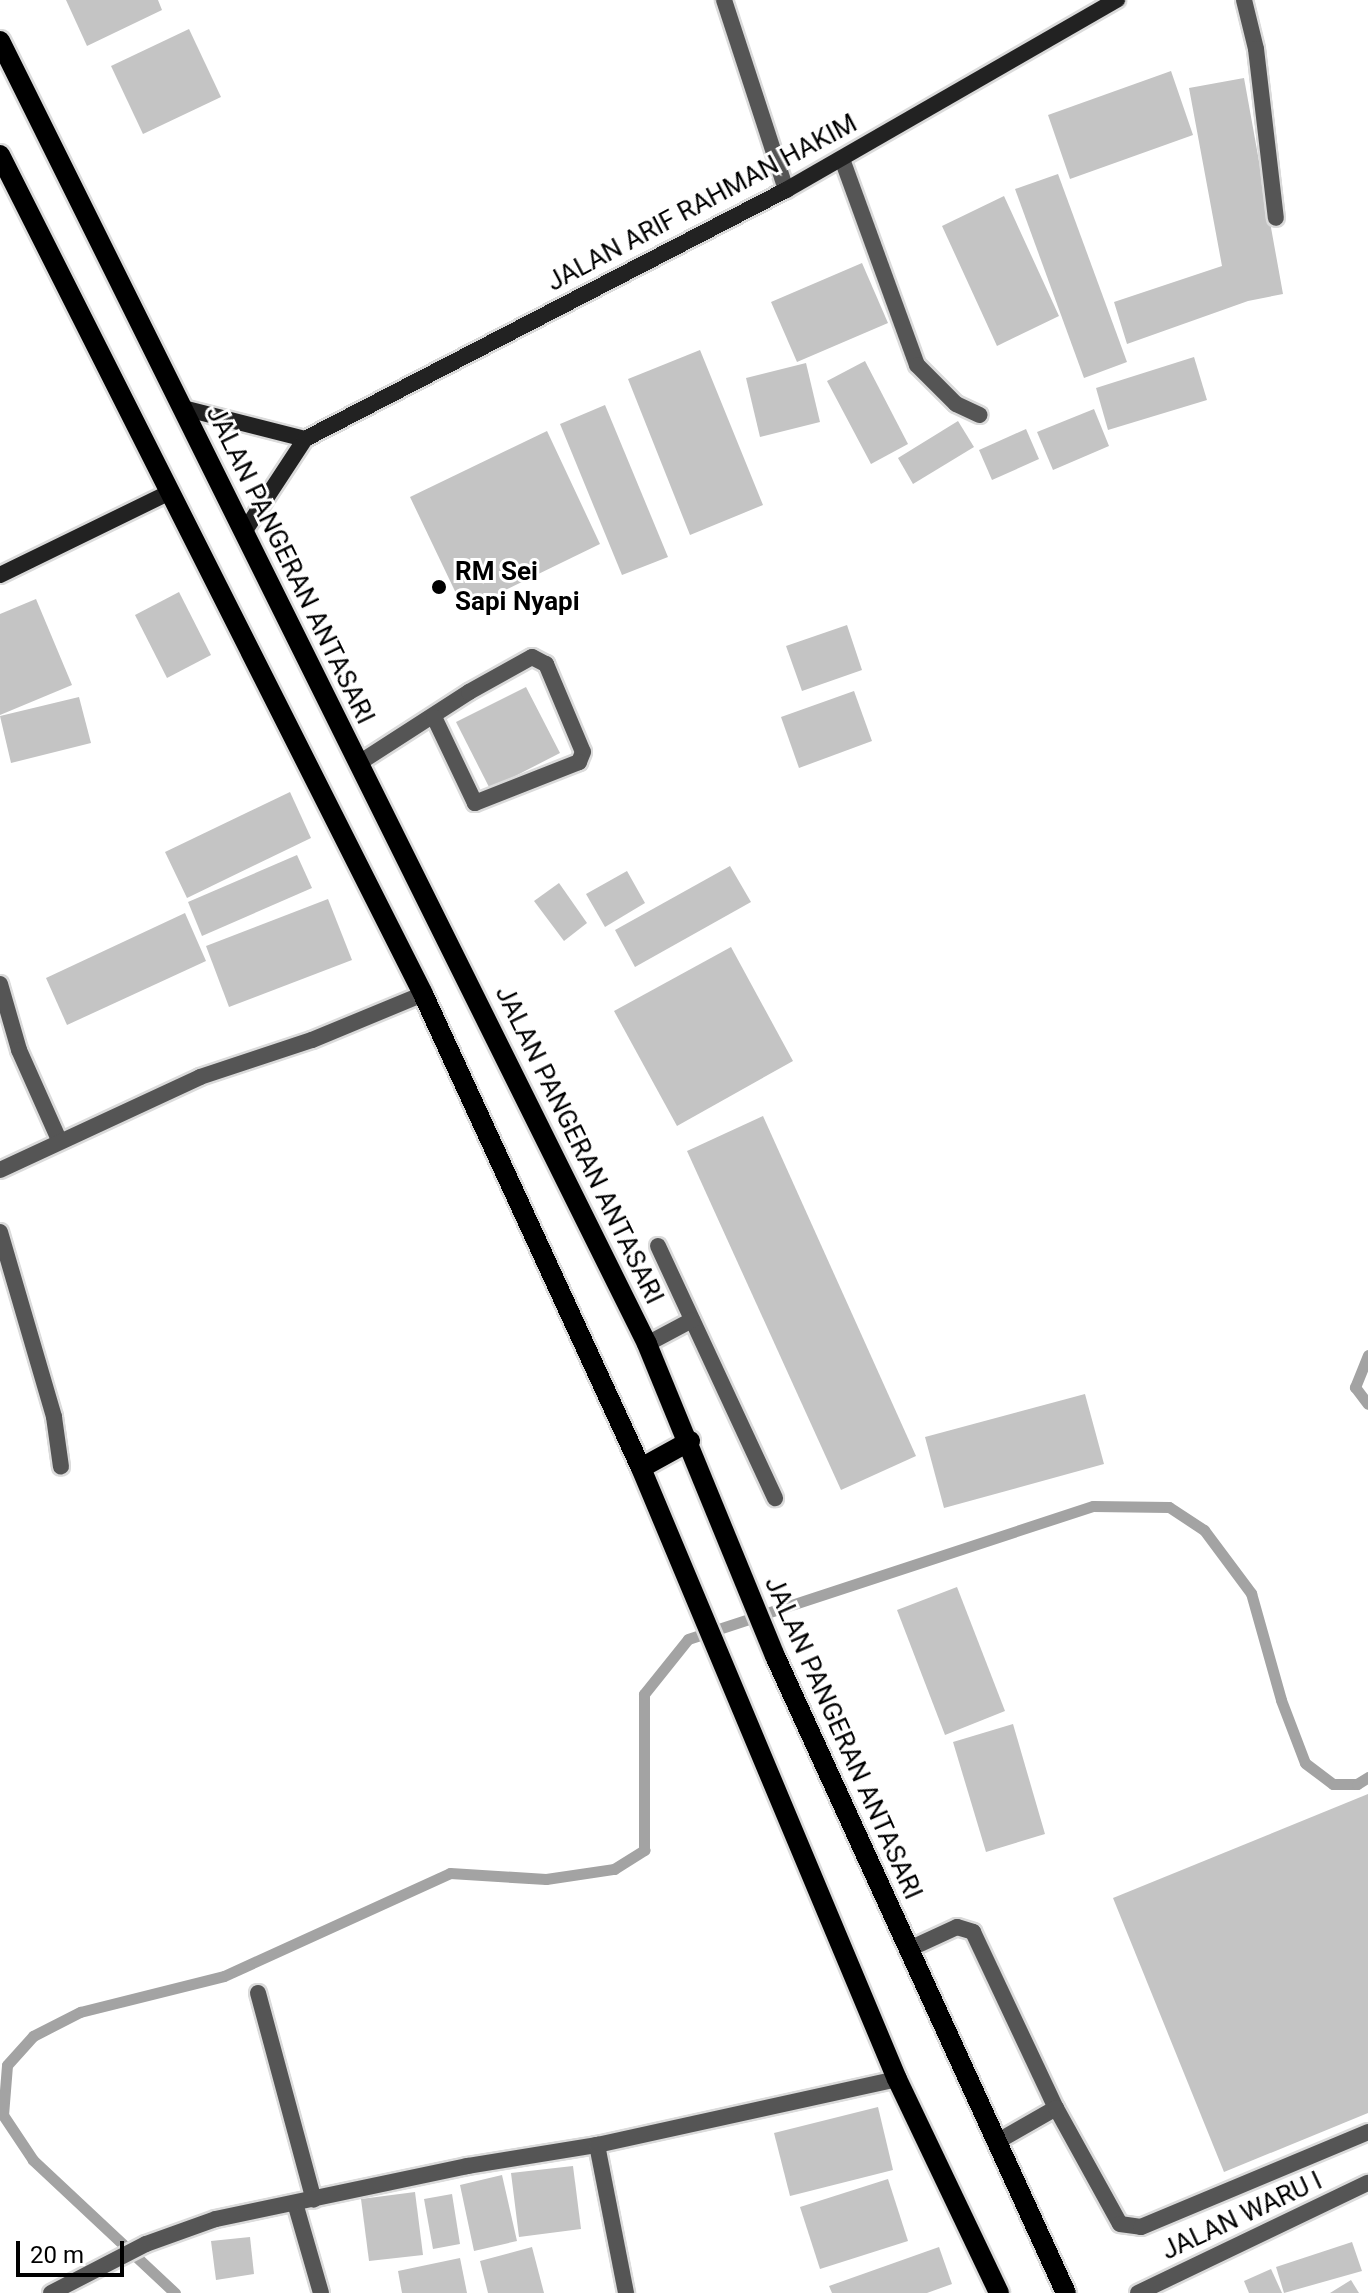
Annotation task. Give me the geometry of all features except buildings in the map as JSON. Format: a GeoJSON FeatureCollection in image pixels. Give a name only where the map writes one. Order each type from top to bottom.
{"type":"FeatureCollection","features":[{"type":"Feature","properties":{"kind":"main road","name":"JALAN PANGERAN ANTASARI"},"geometry":{"type":"LineString","coordinates":[[0,41],[647,1344],[690,1441],[775,1656],[1066,2293]]}},
{"type":"Feature","properties":{"kind":"main road"},"geometry":{"type":"LineString","coordinates":[[0,155],[423,994],[641,1468],[897,2079],[999,2293]]}},
{"type":"Feature","properties":{"kind":"main road"},"geometry":{"type":"LineString","coordinates":[[641,1468],[690,1441]]}},
{"type":"Feature","properties":{"kind":"street"},"geometry":{"type":"LineString","coordinates":[[724,0],[786,190]]}},
{"type":"Feature","properties":{"kind":"street","name":"JALAN ARIF RAHMAN HAKIM"},"geometry":{"type":"LineString","coordinates":[[244,532],[305,439],[786,190],[1117,0]]}},
{"type":"Feature","properties":{"kind":"street"},"geometry":{"type":"LineString","coordinates":[[1244,0],[1256,49],[1276,218]]}},
{"type":"Feature","properties":{"kind":"street"},"geometry":{"type":"LineString","coordinates":[[842,159],[917,365],[956,404],[980,415]]}},
{"type":"Feature","properties":{"kind":"street"},"geometry":{"type":"LineString","coordinates":[[183,408],[305,439]]}},
{"type":"Feature","properties":{"kind":"street"},"geometry":{"type":"LineString","coordinates":[[0,575],[170,492]]}},
{"type":"Feature","properties":{"kind":"street"},"geometry":{"type":"LineString","coordinates":[[359,763],[503,673],[539,658],[583,752],[579,762],[475,803],[434,717]]}},
{"type":"Feature","properties":{"kind":"street"},"geometry":{"type":"LineString","coordinates":[[0,984],[19,1050],[59,1140]]}},
{"type":"Feature","properties":{"kind":"street"},"geometry":{"type":"LineString","coordinates":[[0,1170],[200,1077],[312,1040],[423,994]]}},
{"type":"Feature","properties":{"kind":"street"},"geometry":{"type":"LineString","coordinates":[[0,1232],[51,1403],[61,1467]]}},
{"type":"Feature","properties":{"kind":"street"},"geometry":{"type":"LineString","coordinates":[[658,1246],[775,1498]]}},
{"type":"Feature","properties":{"kind":"street"},"geometry":{"type":"LineString","coordinates":[[647,1344],[692,1320]]}},
{"type":"Feature","properties":{"kind":"street"},"geometry":{"type":"LineString","coordinates":[[907,1950],[957,1927],[973,1932],[1056,2108],[1120,2224],[1141,2227],[1368,2132]]}},
{"type":"Feature","properties":{"kind":"street"},"geometry":{"type":"LineString","coordinates":[[258,1993],[314,2200]]}},
{"type":"Feature","properties":{"kind":"street"},"geometry":{"type":"LineString","coordinates":[[57,2291],[146,2244],[216,2219],[467,2166],[597,2145],[897,2079]]}},
{"type":"Feature","properties":{"kind":"street"},"geometry":{"type":"LineString","coordinates":[[995,2143],[1056,2108]]}},
{"type":"Feature","properties":{"kind":"street"},"geometry":{"type":"LineString","coordinates":[[597,2145],[626,2293]]}},
{"type":"Feature","properties":{"kind":"street","name":"JALAN WARU I"},"geometry":{"type":"LineString","coordinates":[[1138,2293],[1368,2183]]}},
{"type":"Feature","properties":{"kind":"street"},"geometry":{"type":"LineString","coordinates":[[295,2203],[321,2293]]}},
{"type":"Feature","properties":{"kind":"waterway"},"geometry":{"type":"LineString","coordinates":[[1368,1355],[1355,1387],[1368,1404]]}},
{"type":"Feature","properties":{"kind":"waterway"},"geometry":{"type":"LineString","coordinates":[[175,2293],[33,2160],[3,2115],[7,2065],[33,2036],[80,2012],[224,1976],[450,1873],[546,1879],[614,1869],[644,1850],[644,1694],[688,1639],[1093,1506],[1169,1507],[1204,1530],[1251,1593],[1281,1700],[1305,1763],[1333,1784],[1357,1784],[1368,1777]]}},
{"type":"Feature","properties":{"kind":"place","name":"RM Sei Sapi Nyapi"},"geometry":{"type":"Point","coordinates":[439,587]}}]}
